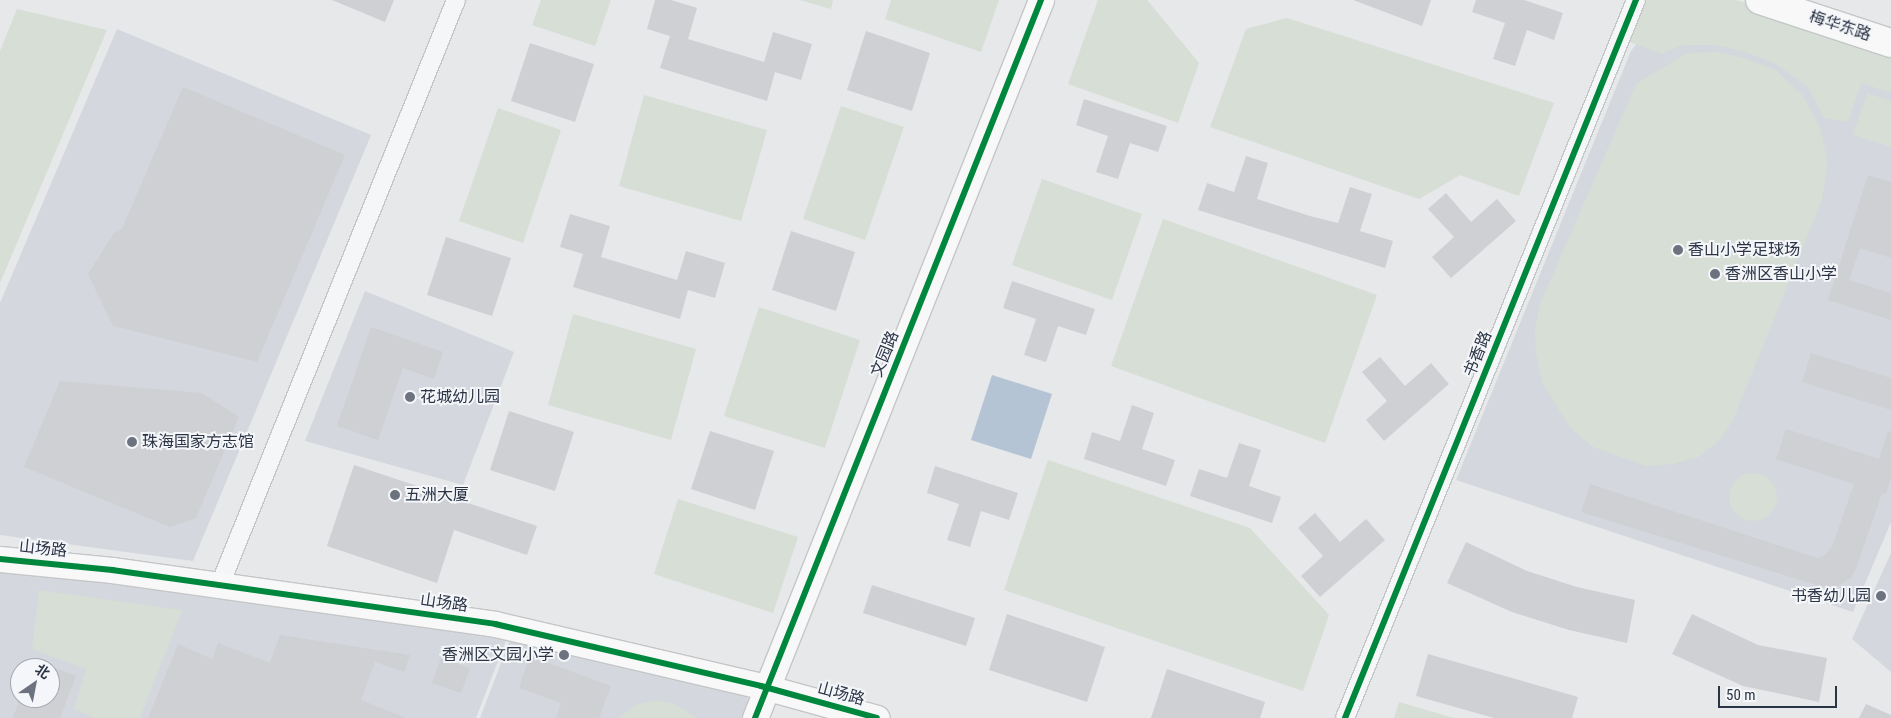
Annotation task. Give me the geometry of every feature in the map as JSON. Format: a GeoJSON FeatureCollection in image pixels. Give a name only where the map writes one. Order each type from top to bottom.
{"type":"FeatureCollection","features":[{"type":"Feature","properties":{"kind":"main road","name":"梅华东路"},"geometry":{"type":"LineString","coordinates":[[1760,0],[1891,42]]}},
{"type":"Feature","properties":{"kind":"street"},"geometry":{"type":"LineString","coordinates":[[219,587],[456,0]]}},
{"type":"Feature","properties":{"kind":"street","name":"文园路"},"geometry":{"type":"LineString","coordinates":[[755,718],[1041,0]]}},
{"type":"Feature","properties":{"kind":"street","name":"书香路"},"geometry":{"type":"LineString","coordinates":[[1345,718],[1636,0]]}},
{"type":"Feature","properties":{"kind":"street","name":"山场路"},"geometry":{"type":"LineString","coordinates":[[0,559],[112,570],[219,587],[495,624],[766,688],[877,718]]}},
{"type":"Feature","properties":{"kind":"shaded area"},"geometry":{"type":"Polygon","coordinates":[[[541,0],[611,0],[595,46],[532,25],[541,0]]]}},
{"type":"Feature","properties":{"kind":"shaded area"},"geometry":{"type":"Polygon","coordinates":[[[800,0],[833,0],[831,9],[800,0]]]}},
{"type":"Feature","properties":{"kind":"shaded area"},"geometry":{"type":"Polygon","coordinates":[[[891,0],[999,0],[981,52],[885,19],[891,0]]]}},
{"type":"Feature","properties":{"kind":"shaded area"},"geometry":{"type":"Polygon","coordinates":[[[1098,0],[1147,0],[1199,63],[1178,123],[1068,84],[1098,0]]]}},
{"type":"Feature","properties":{"kind":"shaded area"},"geometry":{"type":"Polygon","coordinates":[[[1644,0],[1736,0],[1891,50],[1891,93],[1861,83],[1848,122],[1824,118],[1808,87],[1776,64],[1745,52],[1715,45],[1682,45],[1662,54],[1627,41],[1644,0]]]}},
{"type":"Feature","properties":{"kind":"shaded area"},"geometry":{"type":"Polygon","coordinates":[[[17,9],[107,30],[0,283],[0,51],[17,9]]]}},
{"type":"Feature","properties":{"kind":"shaded area"},"geometry":{"type":"Polygon","coordinates":[[[1287,18],[1554,103],[1519,196],[1460,175],[1419,199],[1210,127],[1246,29],[1287,18]]]}},
{"type":"Feature","properties":{"kind":"shaded area","name":"香洲区香山小学"},"geometry":{"type":"Polygon","coordinates":[[[1655,19],[1891,69],[1891,522],[1853,612],[1456,480],[1631,51],[1655,19]]]}},
{"type":"Feature","properties":{"kind":"shaded area"},"geometry":{"type":"Polygon","coordinates":[[[117,29],[371,135],[193,561],[0,535],[0,303],[117,29]]]}},
{"type":"Feature","properties":{"kind":"shaded area"},"geometry":{"type":"Polygon","coordinates":[[[1717,52],[1744,58],[1776,70],[1803,96],[1820,128],[1828,164],[1822,200],[1733,420],[1720,440],[1699,457],[1673,464],[1646,466],[1593,447],[1570,428],[1543,384],[1536,354],[1535,329],[1540,304],[1636,84],[1687,53],[1717,52]]]}},
{"type":"Feature","properties":{"kind":"shaded area"},"geometry":{"type":"Polygon","coordinates":[[[1867,93],[1891,101],[1891,147],[1853,135],[1867,93]]]}},
{"type":"Feature","properties":{"kind":"shaded area"},"geometry":{"type":"Polygon","coordinates":[[[644,95],[767,130],[741,221],[619,186],[644,95]]]}},
{"type":"Feature","properties":{"kind":"shaded area"},"geometry":{"type":"Polygon","coordinates":[[[841,106],[904,127],[865,240],[803,219],[841,106]]]}},
{"type":"Feature","properties":{"kind":"shaded area"},"geometry":{"type":"Polygon","coordinates":[[[498,108],[561,130],[523,243],[459,221],[498,108]]]}},
{"type":"Feature","properties":{"kind":"shaded area"},"geometry":{"type":"Polygon","coordinates":[[[1042,179],[1142,214],[1112,300],[1012,265],[1042,179]]]}},
{"type":"Feature","properties":{"kind":"shaded area"},"geometry":{"type":"Polygon","coordinates":[[[1163,219],[1377,295],[1325,443],[1111,366],[1163,219]]]}},
{"type":"Feature","properties":{"kind":"shaded area","name":"花城幼儿园"},"geometry":{"type":"Polygon","coordinates":[[[365,291],[514,352],[463,485],[305,441],[365,291]]]}},
{"type":"Feature","properties":{"kind":"shaded area"},"geometry":{"type":"Polygon","coordinates":[[[759,307],[860,340],[825,448],[724,416],[759,307]]]}},
{"type":"Feature","properties":{"kind":"shaded area"},"geometry":{"type":"Polygon","coordinates":[[[573,314],[696,349],[671,440],[548,405],[573,314]]]}},
{"type":"Feature","properties":{"kind":"shaded area"},"geometry":{"type":"Polygon","coordinates":[[[1048,460],[1250,528],[1329,615],[1303,691],[1004,590],[1048,460]]]}},
{"type":"Feature","properties":{"kind":"shaded area"},"geometry":{"type":"Polygon","coordinates":[[[1753,473],[1762,475],[1770,480],[1775,488],[1777,497],[1775,506],[1770,514],[1762,519],[1753,521],[1744,519],[1736,514],[1731,506],[1729,497],[1731,488],[1736,480],[1744,475],[1753,473]]]}},
{"type":"Feature","properties":{"kind":"shaded area"},"geometry":{"type":"Polygon","coordinates":[[[678,499],[798,537],[773,613],[654,574],[678,499]]]}},
{"type":"Feature","properties":{"kind":"shaded area","name":"书香幼儿园"},"geometry":{"type":"Polygon","coordinates":[[[1891,553],[1891,672],[1852,639],[1891,553]]]}},
{"type":"Feature","properties":{"kind":"shaded area"},"geometry":{"type":"Polygon","coordinates":[[[0,562],[510,630],[476,718],[0,718],[0,562]]]}},
{"type":"Feature","properties":{"kind":"shaded area"},"geometry":{"type":"Polygon","coordinates":[[[39,590],[182,610],[140,718],[94,718],[74,709],[86,669],[32,649],[39,590]]]}},
{"type":"Feature","properties":{"kind":"shaded area","name":"香洲区文园小学"},"geometry":{"type":"Polygon","coordinates":[[[514,629],[736,680],[757,713],[755,718],[480,718],[514,629]]]}},
{"type":"Feature","properties":{"kind":"shaded area"},"geometry":{"type":"Polygon","coordinates":[[[657,700],[675,704],[697,718],[619,718],[635,705],[657,700]]]}},
{"type":"Feature","properties":{"kind":"shaded area"},"geometry":{"type":"Polygon","coordinates":[[[1399,702],[1454,718],[1394,718],[1399,702]]]}},
{"type":"Feature","properties":{"kind":"water"},"geometry":{"type":"Polygon","coordinates":[[[992,375],[1052,394],[1031,459],[971,440],[992,375]]]}},
{"type":"Feature","properties":{"kind":"building"},"geometry":{"type":"Polygon","coordinates":[[[332,0],[394,0],[385,22],[332,0]]]}},
{"type":"Feature","properties":{"kind":"building"},"geometry":{"type":"Polygon","coordinates":[[[655,0],[671,0],[697,8],[688,39],[764,62],[773,32],[812,44],[801,80],[775,72],[767,101],[660,68],[670,36],[647,29],[655,0]]]}},
{"type":"Feature","properties":{"kind":"building"},"geometry":{"type":"Polygon","coordinates":[[[1353,0],[1431,0],[1422,26],[1353,0]]]}},
{"type":"Feature","properties":{"kind":"building"},"geometry":{"type":"Polygon","coordinates":[[[1476,0],[1524,0],[1563,13],[1554,40],[1527,30],[1515,66],[1493,59],[1505,23],[1472,12],[1476,0]]]}},
{"type":"Feature","properties":{"kind":"building"},"geometry":{"type":"Polygon","coordinates":[[[866,31],[930,53],[912,111],[847,90],[866,31]]]}},
{"type":"Feature","properties":{"kind":"building"},"geometry":{"type":"Polygon","coordinates":[[[530,43],[594,64],[575,122],[511,101],[530,43]]]}},
{"type":"Feature","properties":{"kind":"building"},"geometry":{"type":"Polygon","coordinates":[[[183,87],[345,155],[257,362],[113,326],[88,274],[114,233],[122,229],[183,87]]]}},
{"type":"Feature","properties":{"kind":"building"},"geometry":{"type":"Polygon","coordinates":[[[1084,99],[1167,126],[1158,152],[1130,143],[1118,179],[1096,172],[1108,136],[1076,125],[1084,99]]]}},
{"type":"Feature","properties":{"kind":"building"},"geometry":{"type":"Polygon","coordinates":[[[1246,156],[1268,163],[1257,199],[1310,216],[1338,223],[1350,187],[1372,194],[1360,231],[1393,241],[1385,268],[1198,210],[1207,183],[1234,192],[1246,156]]]}},
{"type":"Feature","properties":{"kind":"building"},"geometry":{"type":"Polygon","coordinates":[[[1868,175],[1891,182],[1891,258],[1860,248],[1849,280],[1891,293],[1891,320],[1828,300],[1868,175]]]}},
{"type":"Feature","properties":{"kind":"building"},"geometry":{"type":"Polygon","coordinates":[[[1446,193],[1471,222],[1497,199],[1516,221],[1451,278],[1432,257],[1454,237],[1428,209],[1446,193]]]}},
{"type":"Feature","properties":{"kind":"building"},"geometry":{"type":"Polygon","coordinates":[[[570,214],[610,226],[601,257],[677,280],[686,251],[725,263],[715,298],[688,290],[680,319],[573,287],[583,254],[560,247],[570,214]]]}},
{"type":"Feature","properties":{"kind":"building"},"geometry":{"type":"Polygon","coordinates":[[[791,231],[855,252],[836,311],[772,290],[791,231]]]}},
{"type":"Feature","properties":{"kind":"building"},"geometry":{"type":"Polygon","coordinates":[[[446,237],[511,258],[492,316],[427,295],[446,237]]]}},
{"type":"Feature","properties":{"kind":"building"},"geometry":{"type":"Polygon","coordinates":[[[1012,281],[1095,309],[1086,335],[1058,326],[1046,362],[1024,355],[1036,319],[1003,308],[1012,281]]]}},
{"type":"Feature","properties":{"kind":"building"},"geometry":{"type":"Polygon","coordinates":[[[371,327],[443,352],[434,379],[403,368],[378,440],[337,426],[371,327]]]}},
{"type":"Feature","properties":{"kind":"building"},"geometry":{"type":"Polygon","coordinates":[[[1811,353],[1891,378],[1891,410],[1802,382],[1811,353]]]}},
{"type":"Feature","properties":{"kind":"building"},"geometry":{"type":"Polygon","coordinates":[[[1380,357],[1405,386],[1431,363],[1449,384],[1384,441],[1366,420],[1387,401],[1362,372],[1380,357]]]}},
{"type":"Feature","properties":{"kind":"building","name":"珠海国家方志馆"},"geometry":{"type":"Polygon","coordinates":[[[60,381],[202,393],[239,417],[196,518],[170,527],[24,467],[60,381]]]}},
{"type":"Feature","properties":{"kind":"building"},"geometry":{"type":"Polygon","coordinates":[[[1132,405],[1154,413],[1142,449],[1175,460],[1166,486],[1084,459],[1092,432],[1120,441],[1132,405]]]}},
{"type":"Feature","properties":{"kind":"building"},"geometry":{"type":"Polygon","coordinates":[[[509,411],[574,432],[555,491],[490,470],[509,411]]]}},
{"type":"Feature","properties":{"kind":"building"},"geometry":{"type":"Polygon","coordinates":[[[1786,429],[1879,459],[1888,431],[1891,432],[1891,478],[1886,494],[1882,493],[1856,569],[1851,578],[1836,587],[1816,585],[1581,512],[1590,484],[1817,558],[1824,556],[1832,547],[1854,484],[1776,459],[1786,429]]]}},
{"type":"Feature","properties":{"kind":"building"},"geometry":{"type":"Polygon","coordinates":[[[710,431],[774,451],[755,510],[691,489],[710,431]]]}},
{"type":"Feature","properties":{"kind":"building"},"geometry":{"type":"Polygon","coordinates":[[[1239,443],[1261,450],[1249,486],[1281,497],[1272,523],[1190,496],[1199,469],[1227,478],[1239,443]]]}},
{"type":"Feature","properties":{"kind":"building","name":"五洲大厦"},"geometry":{"type":"Polygon","coordinates":[[[354,465],[537,526],[527,555],[454,530],[437,583],[327,546],[354,465]]]}},
{"type":"Feature","properties":{"kind":"building"},"geometry":{"type":"Polygon","coordinates":[[[935,466],[1018,493],[1009,520],[981,511],[970,547],[947,540],[959,504],[927,493],[935,466]]]}},
{"type":"Feature","properties":{"kind":"building"},"geometry":{"type":"Polygon","coordinates":[[[1315,513],[1340,542],[1366,519],[1385,540],[1320,597],[1301,576],[1323,556],[1298,528],[1315,513]]]}},
{"type":"Feature","properties":{"kind":"building"},"geometry":{"type":"Polygon","coordinates":[[[1466,542],[1527,571],[1577,587],[1635,600],[1627,643],[1569,630],[1512,612],[1447,583],[1466,542]]]}},
{"type":"Feature","properties":{"kind":"building"},"geometry":{"type":"Polygon","coordinates":[[[872,585],[975,618],[966,646],[863,613],[872,585]]]}},
{"type":"Feature","properties":{"kind":"building"},"geometry":{"type":"Polygon","coordinates":[[[1007,614],[1105,647],[1087,702],[989,670],[1007,614]]]}},
{"type":"Feature","properties":{"kind":"building"},"geometry":{"type":"Polygon","coordinates":[[[1692,614],[1758,645],[1827,658],[1819,702],[1743,686],[1672,654],[1692,614]]]}},
{"type":"Feature","properties":{"kind":"building"},"geometry":{"type":"Polygon","coordinates":[[[280,635],[410,655],[404,672],[375,662],[361,700],[406,718],[148,718],[178,644],[212,659],[218,643],[270,663],[280,635]]]}},
{"type":"Feature","properties":{"kind":"building"},"geometry":{"type":"Polygon","coordinates":[[[1428,654],[1578,697],[1572,718],[1494,718],[1416,696],[1428,654]]]}},
{"type":"Feature","properties":{"kind":"building"},"geometry":{"type":"Polygon","coordinates":[[[530,656],[611,686],[599,718],[556,718],[561,703],[519,688],[530,656]]]}},
{"type":"Feature","properties":{"kind":"building"},"geometry":{"type":"Polygon","coordinates":[[[441,658],[470,668],[461,693],[432,683],[441,658]]]}},
{"type":"Feature","properties":{"kind":"building"},"geometry":{"type":"Polygon","coordinates":[[[1167,669],[1265,702],[1260,718],[1151,718],[1167,669]]]}},
{"type":"Feature","properties":{"kind":"building"},"geometry":{"type":"Polygon","coordinates":[[[60,670],[76,676],[60,718],[13,718],[16,708],[60,708],[60,670]]]}},
{"type":"Feature","properties":{"kind":"building"},"geometry":{"type":"Polygon","coordinates":[[[1866,704],[1891,715],[1891,718],[1859,718],[1866,704]]]}},
{"type":"Feature","properties":{"kind":"cycle path"},"geometry":{"type":"LineString","coordinates":[[755,718],[1041,0]]}},
{"type":"Feature","properties":{"kind":"cycle path"},"geometry":{"type":"LineString","coordinates":[[1345,718],[1636,0]]}},
{"type":"Feature","properties":{"kind":"cycle path"},"geometry":{"type":"LineString","coordinates":[[0,559],[112,570],[495,624],[761,686],[877,718]]}},
{"type":"Feature","properties":{"kind":"place","name":"香山小学足球场"},"geometry":{"type":"Point","coordinates":[1678,250]}},
{"type":"Feature","properties":{"kind":"place","name":"香洲区香山小学"},"geometry":{"type":"Point","coordinates":[1715,274]}},
{"type":"Feature","properties":{"kind":"place","name":"花城幼儿园"},"geometry":{"type":"Point","coordinates":[410,397]}},
{"type":"Feature","properties":{"kind":"place","name":"珠海国家方志馆"},"geometry":{"type":"Point","coordinates":[132,442]}},
{"type":"Feature","properties":{"kind":"place","name":"五洲大厦"},"geometry":{"type":"Point","coordinates":[395,495]}},
{"type":"Feature","properties":{"kind":"place","name":"书香幼儿园"},"geometry":{"type":"Point","coordinates":[1881,596]}},
{"type":"Feature","properties":{"kind":"place","name":"香洲区文园小学"},"geometry":{"type":"Point","coordinates":[564,655]}}]}
